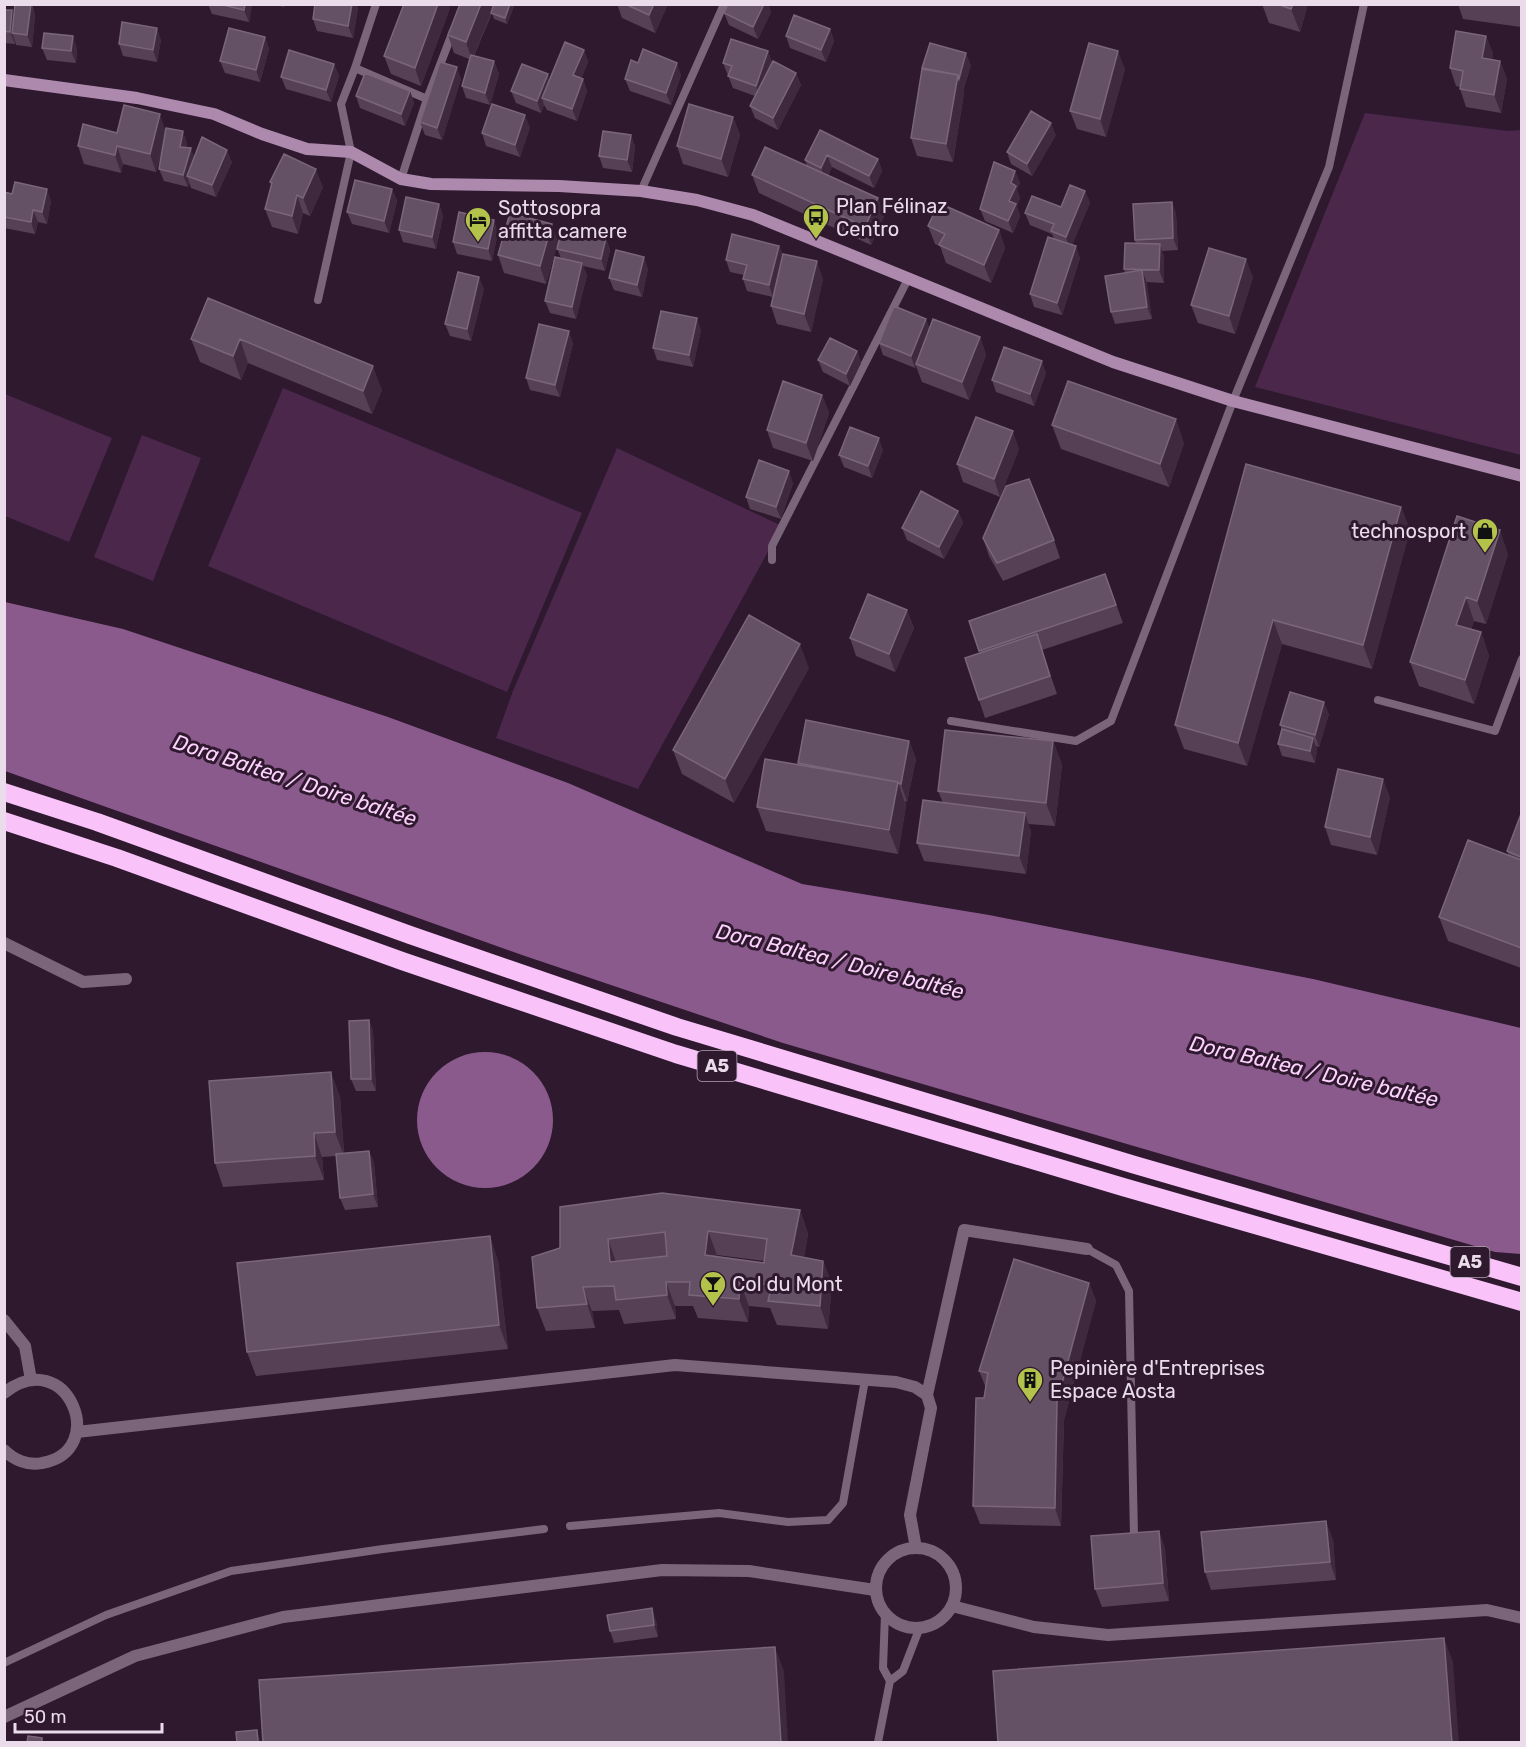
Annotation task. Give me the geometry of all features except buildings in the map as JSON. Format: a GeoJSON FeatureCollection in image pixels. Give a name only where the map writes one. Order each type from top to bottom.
{"type":"FeatureCollection","features":[{"type":"Feature","properties":{"kind":"highway","name":"A5"},"geometry":{"type":"LineString","coordinates":[[4,792],[97,822],[410,935],[677,1027],[1135,1165],[1521,1276]]}},
{"type":"Feature","properties":{"kind":"highway","name":"A5"},"geometry":{"type":"LineString","coordinates":[[4,821],[117,858],[402,961],[676,1054],[1111,1184],[1521,1302]]}},
{"type":"Feature","properties":{"kind":"main road"},"geometry":{"type":"LineString","coordinates":[[4,80],[159,103],[214,114],[262,134],[307,149],[351,152],[401,179],[430,184],[641,190],[697,200],[753,214],[1113,362],[1233,401],[1521,476]]}},
{"type":"Feature","properties":{"kind":"street"},"geometry":{"type":"LineString","coordinates":[[4,943],[83,982],[126,979]]}},
{"type":"Feature","properties":{"kind":"street"},"geometry":{"type":"LineString","coordinates":[[916,1548],[910,1515],[931,1408],[927,1395],[964,1230],[1087,1249]]}},
{"type":"Feature","properties":{"kind":"street"},"geometry":{"type":"LineString","coordinates":[[4,1320],[25,1346],[31,1380]]}},
{"type":"Feature","properties":{"kind":"street"},"geometry":{"type":"LineString","coordinates":[[77,1432],[675,1365],[896,1382],[915,1387],[927,1395]]}},
{"type":"Feature","properties":{"kind":"street"},"geometry":{"type":"LineString","coordinates":[[4,1393],[17,1384],[31,1380],[45,1380],[57,1385],[68,1394],[75,1406],[78,1419],[77,1432],[71,1445],[62,1455],[50,1462],[36,1464],[23,1462],[10,1456],[4,1450]]}},
{"type":"Feature","properties":{"kind":"street"},"geometry":{"type":"LineString","coordinates":[[916,1548],[932,1551],[945,1560],[954,1574],[956,1590],[952,1606],[938,1620],[920,1628],[901,1624],[885,1614],[878,1602],[876,1590],[877,1577],[882,1565],[891,1556],[903,1550],[916,1548]]}},
{"type":"Feature","properties":{"kind":"street"},"geometry":{"type":"LineString","coordinates":[[4,1717],[135,1656],[283,1617],[662,1570],[749,1571],[876,1590]]}},
{"type":"Feature","properties":{"kind":"street"},"geometry":{"type":"LineString","coordinates":[[952,1606],[1034,1627],[1108,1635],[1487,1610],[1521,1618]]}},
{"type":"Feature","properties":{"kind":"lane"},"geometry":{"type":"LineString","coordinates":[[318,300],[351,152],[341,104],[376,4]]}},
{"type":"Feature","properties":{"kind":"lane"},"geometry":{"type":"LineString","coordinates":[[641,190],[724,4]]}},
{"type":"Feature","properties":{"kind":"lane"},"geometry":{"type":"LineString","coordinates":[[951,721],[1076,741],[1111,721],[1233,401],[1329,167],[1364,4]]}},
{"type":"Feature","properties":{"kind":"lane"},"geometry":{"type":"LineString","coordinates":[[401,179],[427,99],[455,26]]}},
{"type":"Feature","properties":{"kind":"lane"},"geometry":{"type":"LineString","coordinates":[[355,68],[427,99]]}},
{"type":"Feature","properties":{"kind":"lane"},"geometry":{"type":"LineString","coordinates":[[772,560],[772,546],[909,278]]}},
{"type":"Feature","properties":{"kind":"lane"},"geometry":{"type":"LineString","coordinates":[[1378,700],[1495,731],[1521,659]]}},
{"type":"Feature","properties":{"kind":"lane"},"geometry":{"type":"LineString","coordinates":[[1087,1249],[1116,1265],[1129,1291],[1134,1536]]}},
{"type":"Feature","properties":{"kind":"lane"},"geometry":{"type":"LineString","coordinates":[[570,1526],[719,1514],[788,1522],[828,1520],[843,1503],[865,1380]]}},
{"type":"Feature","properties":{"kind":"lane"},"geometry":{"type":"LineString","coordinates":[[4,1663],[106,1615],[231,1571],[544,1529]]}},
{"type":"Feature","properties":{"kind":"lane"},"geometry":{"type":"LineString","coordinates":[[878,1743],[890,1681],[883,1668],[885,1614]]}},
{"type":"Feature","properties":{"kind":"lane"},"geometry":{"type":"LineString","coordinates":[[890,1681],[903,1671],[920,1628]]}},
{"type":"Feature","properties":{"kind":"shaded area"},"geometry":{"type":"Polygon","coordinates":[[[1365,113],[1508,131],[1521,130],[1521,455],[1255,387],[1365,113]]]}},
{"type":"Feature","properties":{"kind":"shaded area"},"geometry":{"type":"Polygon","coordinates":[[[283,388],[582,513],[507,692],[208,566],[283,388]]]}},
{"type":"Feature","properties":{"kind":"shaded area"},"geometry":{"type":"Polygon","coordinates":[[[5,394],[112,438],[69,542],[5,516],[5,394]]]}},
{"type":"Feature","properties":{"kind":"shaded area"},"geometry":{"type":"Polygon","coordinates":[[[142,435],[201,458],[153,581],[94,557],[142,435]]]}},
{"type":"Feature","properties":{"kind":"shaded area"},"geometry":{"type":"Polygon","coordinates":[[[617,448],[782,526],[638,789],[496,738],[513,691],[617,448]]]}},
{"type":"Feature","properties":{"kind":"water","name":"Dora Baltea / Doire baltée"},"geometry":{"type":"Polygon","coordinates":[[[5,602],[123,629],[388,717],[568,783],[802,884],[989,915],[1313,979],[1521,1028],[1521,1254],[1495,1252],[783,1043],[522,955],[5,771],[5,602]]]}},
{"type":"Feature","properties":{"kind":"water"},"geometry":{"type":"Polygon","coordinates":[[[485,1052],[511,1057],[533,1072],[548,1094],[553,1120],[548,1146],[533,1168],[511,1183],[485,1188],[459,1183],[437,1168],[422,1146],[417,1120],[422,1094],[437,1072],[459,1057],[485,1052]]]}},
{"type":"Feature","properties":{"kind":"place","name":"Plan Félinaz Centro"},"geometry":{"type":"Point","coordinates":[816,240]}},
{"type":"Feature","properties":{"kind":"place","name":"Sottosopra affitta camere"},"geometry":{"type":"Point","coordinates":[478,243]}},
{"type":"Feature","properties":{"kind":"place","name":"technosport"},"geometry":{"type":"Point","coordinates":[1485,554]}},
{"type":"Feature","properties":{"kind":"place","name":"Col du Mont"},"geometry":{"type":"Point","coordinates":[713,1307]}},
{"type":"Feature","properties":{"kind":"place","name":"Pepinière d'Entreprises Espace Aosta"},"geometry":{"type":"Point","coordinates":[1030,1403]}}]}
